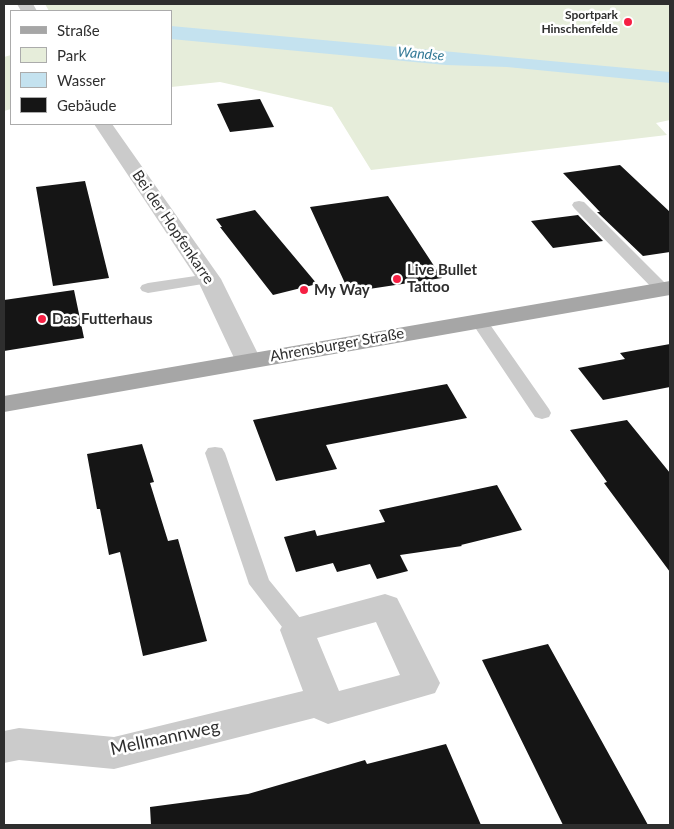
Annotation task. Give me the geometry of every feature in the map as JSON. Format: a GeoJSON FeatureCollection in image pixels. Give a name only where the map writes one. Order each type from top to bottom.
{"type":"FeatureCollection","features":[{"type":"Feature","properties":{"kind":"main road","name":"Ahrensburger Straße"},"geometry":{"type":"LineString","coordinates":[[4,404],[666,288]]}},
{"type":"Feature","properties":{"kind":"street","name":"Bei der Hopfenkarre"},"geometry":{"type":"LineString","coordinates":[[104,125],[209,279],[248,360]]}},
{"type":"Feature","properties":{"kind":"street"},"geometry":{"type":"LineString","coordinates":[[386,607],[422,683],[328,710],[325,700],[297,630],[386,607]]}},
{"type":"Feature","properties":{"kind":"street","name":"Mellmannweg"},"geometry":{"type":"LineString","coordinates":[[4,747],[19,744],[114,753],[325,700]]}},
{"type":"Feature","properties":{"kind":"lane"},"geometry":{"type":"LineString","coordinates":[[579,205],[666,288]]}},
{"type":"Feature","properties":{"kind":"lane"},"geometry":{"type":"LineString","coordinates":[[148,288],[209,279]]}},
{"type":"Feature","properties":{"kind":"lane"},"geometry":{"type":"LineString","coordinates":[[478,320],[542,413]]}},
{"type":"Feature","properties":{"kind":"lane"},"geometry":{"type":"LineString","coordinates":[[215,453],[260,584],[297,630]]}},
{"type":"Feature","properties":{"kind":"green space"},"geometry":{"type":"Polygon","coordinates":[[[45,4],[670,4],[670,120],[656,123],[667,135],[371,170],[332,107],[220,82],[172,87],[172,10],[48,10],[45,4]]]}},
{"type":"Feature","properties":{"kind":"green space"},"geometry":{"type":"Polygon","coordinates":[[[10,55],[10,109],[4,111],[4,57],[10,55]]]}},
{"type":"Feature","properties":{"kind":"water","name":"Wandse"},"geometry":{"type":"Polygon","coordinates":[[[172,26],[670,72],[670,83],[507,67],[446,65],[172,39],[172,26]]]}},
{"type":"Feature","properties":{"kind":"building"},"geometry":{"type":"Polygon","coordinates":[[[260,99],[274,127],[230,132],[217,104],[260,99]]]}},
{"type":"Feature","properties":{"kind":"building"},"geometry":{"type":"Polygon","coordinates":[[[620,165],[670,212],[670,252],[643,256],[597,212],[600,212],[563,173],[620,165]]]}},
{"type":"Feature","properties":{"kind":"building"},"geometry":{"type":"Polygon","coordinates":[[[85,181],[109,278],[53,286],[36,187],[85,181]]]}},
{"type":"Feature","properties":{"kind":"building"},"geometry":{"type":"Polygon","coordinates":[[[388,196],[442,278],[349,292],[310,207],[388,196]]]}},
{"type":"Feature","properties":{"kind":"building"},"geometry":{"type":"Polygon","coordinates":[[[255,210],[317,284],[273,295],[220,227],[222,227],[216,219],[255,210]]]}},
{"type":"Feature","properties":{"kind":"building"},"geometry":{"type":"Polygon","coordinates":[[[578,215],[603,241],[553,248],[531,221],[578,215]]]}},
{"type":"Feature","properties":{"kind":"building","name":"Das Futterhaus"},"geometry":{"type":"Polygon","coordinates":[[[74,290],[84,338],[4,351],[4,300],[74,290]]]}},
{"type":"Feature","properties":{"kind":"building"},"geometry":{"type":"Polygon","coordinates":[[[670,344],[670,387],[603,400],[578,368],[625,359],[620,353],[670,344]]]}},
{"type":"Feature","properties":{"kind":"building"},"geometry":{"type":"Polygon","coordinates":[[[447,384],[467,418],[326,445],[337,469],[276,481],[253,420],[447,384]]]}},
{"type":"Feature","properties":{"kind":"building"},"geometry":{"type":"Polygon","coordinates":[[[627,420],[670,473],[670,572],[604,483],[607,482],[570,430],[627,420]]]}},
{"type":"Feature","properties":{"kind":"building"},"geometry":{"type":"Polygon","coordinates":[[[142,444],[154,482],[150,483],[168,541],[178,539],[207,641],[143,656],[120,552],[109,555],[100,509],[97,509],[87,454],[142,444]]]}},
{"type":"Feature","properties":{"kind":"building"},"geometry":{"type":"Polygon","coordinates":[[[497,485],[522,530],[462,546],[400,555],[408,571],[377,579],[370,564],[337,572],[333,563],[296,572],[284,537],[315,530],[317,536],[385,522],[379,510],[497,485]]]}},
{"type":"Feature","properties":{"kind":"building"},"geometry":{"type":"Polygon","coordinates":[[[548,644],[648,825],[563,825],[482,660],[548,644]]]}},
{"type":"Feature","properties":{"kind":"building"},"geometry":{"type":"Polygon","coordinates":[[[446,744],[481,825],[151,825],[150,807],[248,794],[365,760],[367,764],[446,744]]]}},
{"type":"Feature","properties":{"kind":"place","name":"Sportpark Hinschenfelde"},"geometry":{"type":"Point","coordinates":[628,22]}},
{"type":"Feature","properties":{"kind":"place","name":"Live Bullet Tattoo"},"geometry":{"type":"Point","coordinates":[397,279]}},
{"type":"Feature","properties":{"kind":"place","name":"My Way"},"geometry":{"type":"Point","coordinates":[304,290]}},
{"type":"Feature","properties":{"kind":"place","name":"Das Futterhaus"},"geometry":{"type":"Point","coordinates":[42,319]}}]}
